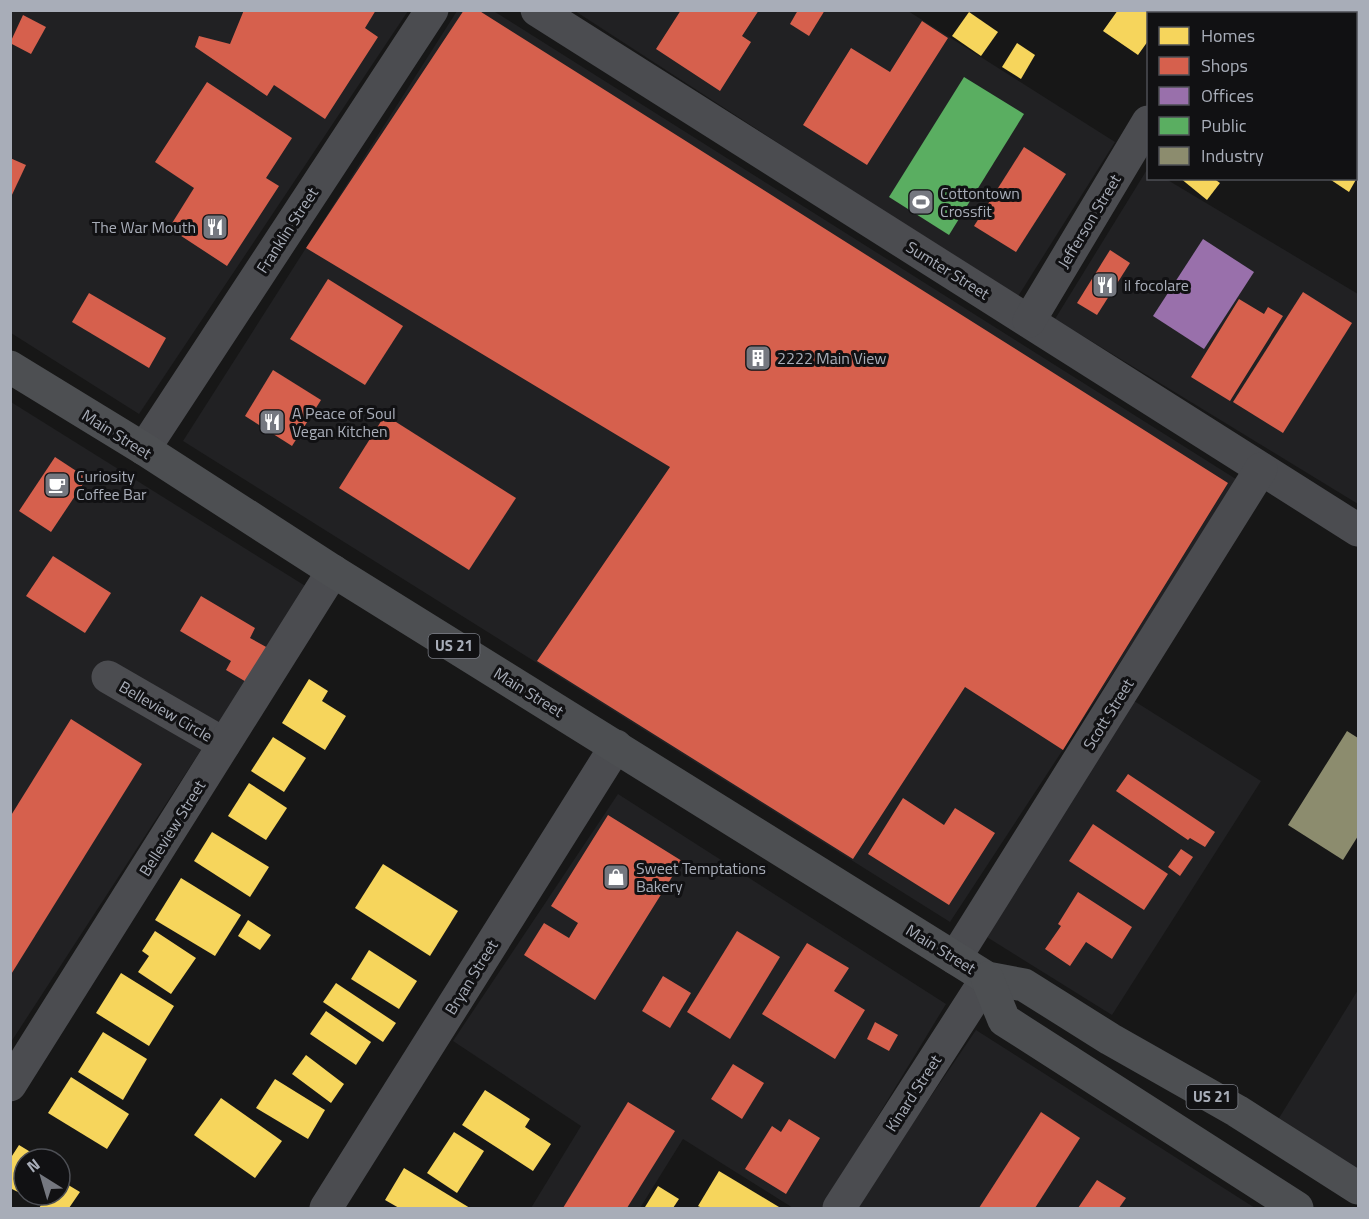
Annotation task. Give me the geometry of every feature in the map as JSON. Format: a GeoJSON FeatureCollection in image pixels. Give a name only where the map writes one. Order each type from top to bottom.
{"type":"FeatureCollection","features":[{"type":"Feature","properties":{"kind":"main road","name":"Main Street"},"geometry":{"type":"LineString","coordinates":[[10,367],[987,978],[1024,985],[1110,1039],[1237,1111],[1359,1188]]}},
{"type":"Feature","properties":{"kind":"main road","name":"Main Street"},"geometry":{"type":"LineString","coordinates":[[987,978],[1004,1020],[1297,1209]]}},
{"type":"Feature","properties":{"kind":"street","name":"Franklin Street"},"geometry":{"type":"LineString","coordinates":[[144,449],[432,10]]}},
{"type":"Feature","properties":{"kind":"street","name":"Sumter Street"},"geometry":{"type":"LineString","coordinates":[[537,10],[1359,530]]}},
{"type":"Feature","properties":{"kind":"street","name":"Jefferson Street"},"geometry":{"type":"LineString","coordinates":[[1029,321],[1147,125]]}},
{"type":"Feature","properties":{"kind":"street","name":"Scott Street"},"geometry":{"type":"LineString","coordinates":[[955,958],[1261,470]]}},
{"type":"Feature","properties":{"kind":"street","name":"Belleview Street"},"geometry":{"type":"LineString","coordinates":[[10,1085],[333,571]]}},
{"type":"Feature","properties":{"kind":"street","name":"Belleview Circle"},"geometry":{"type":"LineString","coordinates":[[108,677],[224,744]]}},
{"type":"Feature","properties":{"kind":"street","name":"Bryan Street"},"geometry":{"type":"LineString","coordinates":[[326,1209],[616,746]]}},
{"type":"Feature","properties":{"kind":"street","name":"Kinard Street"},"geometry":{"type":"LineString","coordinates":[[839,1209],[987,978]]}},
{"type":"Feature","properties":{"kind":"shaded area","name":"2222 Main View"},"geometry":{"type":"Polygon","coordinates":[[[492,10],[1239,481],[950,922],[183,441],[457,11],[492,10]]]}},
{"type":"Feature","properties":{"kind":"shaded area"},"geometry":{"type":"Polygon","coordinates":[[[10,11],[408,11],[139,414],[11,333],[10,11]]]}},
{"type":"Feature","properties":{"kind":"shaded area"},"geometry":{"type":"Polygon","coordinates":[[[575,11],[908,11],[1115,142],[1017,298],[575,11]]]}},
{"type":"Feature","properties":{"kind":"shaded area"},"geometry":{"type":"Polygon","coordinates":[[[1147,170],[1147,180],[1168,180],[1358,294],[1358,504],[1055,319],[1147,170]]]}},
{"type":"Feature","properties":{"kind":"shaded area"},"geometry":{"type":"Polygon","coordinates":[[[11,402],[307,587],[11,1042],[11,402]]]}},
{"type":"Feature","properties":{"kind":"shaded area"},"geometry":{"type":"Polygon","coordinates":[[[1131,699],[1261,781],[1112,1015],[982,934],[1131,699]]]}},
{"type":"Feature","properties":{"kind":"shaded area"},"geometry":{"type":"Polygon","coordinates":[[[618,794],[946,1004],[822,1208],[793,1208],[683,1139],[640,1208],[531,1208],[581,1126],[453,1041],[618,794]]]}},
{"type":"Feature","properties":{"kind":"shaded area"},"geometry":{"type":"Polygon","coordinates":[[[1358,990],[1358,1173],[1276,1123],[1358,990]]]}},
{"type":"Feature","properties":{"kind":"shaded area"},"geometry":{"type":"Polygon","coordinates":[[[976,1030],[1255,1208],[855,1208],[976,1030]]]}},
{"type":"Feature","properties":{"kind":"building: Homes"},"geometry":{"type":"Polygon","coordinates":[[[1118,10],[1170,10],[1169,12],[1147,12],[1147,42],[1138,55],[1103,31],[1118,10]]]}},
{"type":"Feature","properties":{"kind":"building: Homes"},"geometry":{"type":"Polygon","coordinates":[[[969,12],[998,32],[981,56],[952,36],[969,12]]]}},
{"type":"Feature","properties":{"kind":"building: Homes"},"geometry":{"type":"Polygon","coordinates":[[[1017,43],[1035,55],[1021,79],[1002,67],[1017,43]]]}},
{"type":"Feature","properties":{"kind":"building: Homes"},"geometry":{"type":"Polygon","coordinates":[[[1357,120],[1358,121],[1357,178],[1357,120]]]}},
{"type":"Feature","properties":{"kind":"building: Homes"},"geometry":{"type":"Polygon","coordinates":[[[1182,180],[1216,180],[1220,183],[1207,200],[1182,180]]]}},
{"type":"Feature","properties":{"kind":"building: Homes"},"geometry":{"type":"Polygon","coordinates":[[[1331,180],[1356,180],[1349,192],[1331,180]]]}},
{"type":"Feature","properties":{"kind":"building: Homes"},"geometry":{"type":"Polygon","coordinates":[[[309,679],[328,691],[322,701],[346,716],[325,750],[282,723],[309,679]]]}},
{"type":"Feature","properties":{"kind":"building: Homes"},"geometry":{"type":"Polygon","coordinates":[[[273,737],[306,758],[284,792],[251,771],[273,737]]]}},
{"type":"Feature","properties":{"kind":"building: Homes"},"geometry":{"type":"Polygon","coordinates":[[[249,783],[287,808],[266,840],[228,816],[249,783]]]}},
{"type":"Feature","properties":{"kind":"building: Homes"},"geometry":{"type":"Polygon","coordinates":[[[212,832],[269,867],[250,897],[194,861],[212,832]]]}},
{"type":"Feature","properties":{"kind":"building: Homes"},"geometry":{"type":"Polygon","coordinates":[[[383,864],[458,911],[430,956],[355,908],[383,864]]]}},
{"type":"Feature","properties":{"kind":"building: Homes"},"geometry":{"type":"Polygon","coordinates":[[[181,878],[241,915],[215,956],[155,920],[181,878]]]}},
{"type":"Feature","properties":{"kind":"building: Homes"},"geometry":{"type":"Polygon","coordinates":[[[248,920],[271,935],[260,950],[238,936],[248,920]]]}},
{"type":"Feature","properties":{"kind":"building: Homes"},"geometry":{"type":"Polygon","coordinates":[[[155,931],[196,958],[171,994],[138,972],[149,956],[142,951],[155,931]]]}},
{"type":"Feature","properties":{"kind":"building: Homes"},"geometry":{"type":"Polygon","coordinates":[[[369,950],[417,981],[399,1009],[351,979],[369,950]]]}},
{"type":"Feature","properties":{"kind":"building: Homes"},"geometry":{"type":"Polygon","coordinates":[[[121,973],[174,1006],[149,1046],[96,1013],[121,973]]]}},
{"type":"Feature","properties":{"kind":"building: Homes"},"geometry":{"type":"Polygon","coordinates":[[[336,983],[396,1023],[383,1042],[323,1002],[336,983]]]}},
{"type":"Feature","properties":{"kind":"building: Homes"},"geometry":{"type":"Polygon","coordinates":[[[326,1011],[371,1042],[356,1065],[310,1034],[326,1011]]]}},
{"type":"Feature","properties":{"kind":"building: Homes"},"geometry":{"type":"Polygon","coordinates":[[[103,1032],[147,1059],[123,1100],[78,1072],[103,1032]]]}},
{"type":"Feature","properties":{"kind":"building: Homes"},"geometry":{"type":"Polygon","coordinates":[[[306,1055],[344,1084],[331,1103],[292,1074],[306,1055]]]}},
{"type":"Feature","properties":{"kind":"building: Homes"},"geometry":{"type":"Polygon","coordinates":[[[71,1077],[129,1114],[107,1149],[48,1113],[71,1077]]]}},
{"type":"Feature","properties":{"kind":"building: Homes"},"geometry":{"type":"Polygon","coordinates":[[[275,1079],[325,1110],[308,1139],[256,1108],[275,1079]]]}},
{"type":"Feature","properties":{"kind":"building: Homes"},"geometry":{"type":"Polygon","coordinates":[[[485,1090],[530,1119],[525,1127],[551,1144],[533,1171],[462,1125],[485,1090]]]}},
{"type":"Feature","properties":{"kind":"building: Homes"},"geometry":{"type":"Polygon","coordinates":[[[221,1098],[282,1141],[255,1178],[194,1135],[221,1098]]]}},
{"type":"Feature","properties":{"kind":"building: Homes"},"geometry":{"type":"Polygon","coordinates":[[[454,1132],[484,1151],[457,1193],[427,1173],[454,1132]]]}},
{"type":"Feature","properties":{"kind":"building: Homes"},"geometry":{"type":"Polygon","coordinates":[[[12,1156],[12,1189],[10,1188],[10,1159],[12,1156]]]}},
{"type":"Feature","properties":{"kind":"building: Homes"},"geometry":{"type":"Polygon","coordinates":[[[404,1168],[470,1208],[399,1208],[385,1200],[404,1168]]]}},
{"type":"Feature","properties":{"kind":"building: Homes"},"geometry":{"type":"Polygon","coordinates":[[[719,1171],[779,1207],[702,1208],[698,1206],[719,1171]]]}},
{"type":"Feature","properties":{"kind":"building: Homes"},"geometry":{"type":"Polygon","coordinates":[[[658,1186],[679,1199],[673,1208],[645,1207],[658,1186]]]}},
{"type":"Feature","properties":{"kind":"building: Homes"},"geometry":{"type":"Polygon","coordinates":[[[72,1187],[80,1192],[72,1204],[72,1187]]]}},
{"type":"Feature","properties":{"kind":"building: Homes"},"geometry":{"type":"Polygon","coordinates":[[[40,1207],[70,1207],[69,1208],[40,1207]]]}},
{"type":"Feature","properties":{"kind":"building: Shops"},"geometry":{"type":"Polygon","coordinates":[[[244,10],[376,10],[365,28],[378,37],[325,119],[274,85],[267,96],[195,47],[199,36],[230,44],[244,10]]]}},
{"type":"Feature","properties":{"kind":"building: Shops","name":"2222 Main View"},"geometry":{"type":"Polygon","coordinates":[[[464,10],[478,10],[1228,483],[1063,750],[965,687],[853,859],[537,661],[670,467],[306,248],[464,10]]]}},
{"type":"Feature","properties":{"kind":"building: Shops"},"geometry":{"type":"Polygon","coordinates":[[[681,10],[759,10],[742,36],[751,42],[720,91],[656,49],[681,10]]]}},
{"type":"Feature","properties":{"kind":"building: Shops"},"geometry":{"type":"Polygon","coordinates":[[[798,10],[825,10],[809,36],[790,24],[798,10]]]}},
{"type":"Feature","properties":{"kind":"building: Shops"},"geometry":{"type":"Polygon","coordinates":[[[23,15],[46,27],[31,54],[10,43],[23,15]]]}},
{"type":"Feature","properties":{"kind":"building: Shops"},"geometry":{"type":"Polygon","coordinates":[[[922,21],[948,38],[867,165],[803,125],[851,48],[890,72],[922,21]]]}},
{"type":"Feature","properties":{"kind":"building: Shops"},"geometry":{"type":"Polygon","coordinates":[[[207,82],[292,138],[266,178],[279,186],[227,266],[169,228],[194,188],[155,162],[207,82]]]}},
{"type":"Feature","properties":{"kind":"building: Shops"},"geometry":{"type":"Polygon","coordinates":[[[1024,147],[1066,174],[1016,252],[974,226],[1024,147]]]}},
{"type":"Feature","properties":{"kind":"building: Shops"},"geometry":{"type":"Polygon","coordinates":[[[10,158],[26,165],[10,199],[10,158]]]}},
{"type":"Feature","properties":{"kind":"building: Shops"},"geometry":{"type":"Polygon","coordinates":[[[1110,250],[1130,263],[1097,315],[1077,303],[1110,250]]]}},
{"type":"Feature","properties":{"kind":"building: Shops"},"geometry":{"type":"Polygon","coordinates":[[[328,279],[403,326],[365,385],[290,339],[328,279]]]}},
{"type":"Feature","properties":{"kind":"building: Shops"},"geometry":{"type":"Polygon","coordinates":[[[1303,292],[1352,323],[1283,433],[1233,402],[1303,292]]]}},
{"type":"Feature","properties":{"kind":"building: Shops"},"geometry":{"type":"Polygon","coordinates":[[[89,293],[166,338],[149,368],[72,322],[89,293]]]}},
{"type":"Feature","properties":{"kind":"building: Shops"},"geometry":{"type":"Polygon","coordinates":[[[1239,299],[1264,314],[1268,307],[1283,316],[1230,401],[1191,377],[1239,299]]]}},
{"type":"Feature","properties":{"kind":"building: Shops"},"geometry":{"type":"Polygon","coordinates":[[[273,370],[321,400],[292,446],[245,416],[273,370]]]}},
{"type":"Feature","properties":{"kind":"building: Shops"},"geometry":{"type":"Polygon","coordinates":[[[385,415],[516,498],[469,570],[339,488],[385,415]]]}},
{"type":"Feature","properties":{"kind":"building: Shops"},"geometry":{"type":"Polygon","coordinates":[[[55,457],[87,478],[51,532],[19,511],[55,457]]]}},
{"type":"Feature","properties":{"kind":"building: Shops"},"geometry":{"type":"Polygon","coordinates":[[[53,556],[111,593],[85,633],[26,596],[53,556]]]}},
{"type":"Feature","properties":{"kind":"building: Shops"},"geometry":{"type":"Polygon","coordinates":[[[201,596],[255,628],[250,638],[268,648],[248,683],[226,670],[231,661],[180,631],[201,596]]]}},
{"type":"Feature","properties":{"kind":"building: Shops"},"geometry":{"type":"Polygon","coordinates":[[[71,719],[142,764],[10,976],[10,817],[71,719]]]}},
{"type":"Feature","properties":{"kind":"building: Shops"},"geometry":{"type":"Polygon","coordinates":[[[1128,774],[1215,832],[1205,847],[1190,838],[1188,840],[1116,791],[1128,774]]]}},
{"type":"Feature","properties":{"kind":"building: Shops"},"geometry":{"type":"Polygon","coordinates":[[[903,798],[944,825],[955,808],[995,833],[949,905],[868,854],[903,798]]]}},
{"type":"Feature","properties":{"kind":"building: Shops"},"geometry":{"type":"Polygon","coordinates":[[[608,815],[682,861],[595,1000],[524,955],[544,923],[569,938],[578,923],[551,906],[608,815]]]}},
{"type":"Feature","properties":{"kind":"building: Shops"},"geometry":{"type":"Polygon","coordinates":[[[1093,824],[1168,874],[1144,910],[1069,861],[1093,824]]]}},
{"type":"Feature","properties":{"kind":"building: Shops"},"geometry":{"type":"Polygon","coordinates":[[[1181,849],[1193,857],[1180,876],[1168,867],[1181,849]]]}},
{"type":"Feature","properties":{"kind":"building: Shops"},"geometry":{"type":"Polygon","coordinates":[[[1078,892],[1132,927],[1112,959],[1086,942],[1070,966],[1045,949],[1061,926],[1058,924],[1078,892]]]}},
{"type":"Feature","properties":{"kind":"building: Shops"},"geometry":{"type":"Polygon","coordinates":[[[737,931],[780,957],[730,1039],[687,1012],[737,931]]]}},
{"type":"Feature","properties":{"kind":"building: Shops"},"geometry":{"type":"Polygon","coordinates":[[[807,943],[849,968],[834,991],[865,1010],[835,1059],[762,1014],[807,943]]]}},
{"type":"Feature","properties":{"kind":"building: Shops"},"geometry":{"type":"Polygon","coordinates":[[[663,976],[691,993],[670,1028],[642,1011],[663,976]]]}},
{"type":"Feature","properties":{"kind":"building: Shops"},"geometry":{"type":"Polygon","coordinates":[[[875,1022],[898,1035],[889,1051],[867,1039],[875,1022]]]}},
{"type":"Feature","properties":{"kind":"building: Shops"},"geometry":{"type":"Polygon","coordinates":[[[733,1064],[764,1083],[742,1119],[711,1099],[733,1064]]]}},
{"type":"Feature","properties":{"kind":"building: Shops"},"geometry":{"type":"Polygon","coordinates":[[[628,1102],[675,1131],[627,1208],[563,1208],[628,1102]]]}},
{"type":"Feature","properties":{"kind":"building: Shops"},"geometry":{"type":"Polygon","coordinates":[[[1041,1112],[1080,1138],[1035,1208],[979,1208],[1041,1112]]]}},
{"type":"Feature","properties":{"kind":"building: Shops"},"geometry":{"type":"Polygon","coordinates":[[[789,1119],[820,1138],[786,1194],[745,1169],[772,1126],[781,1132],[789,1119]]]}},
{"type":"Feature","properties":{"kind":"building: Shops"},"geometry":{"type":"Polygon","coordinates":[[[1097,1180],[1126,1198],[1119,1208],[1078,1208],[1097,1180]]]}},
{"type":"Feature","properties":{"kind":"building: Offices"},"geometry":{"type":"Polygon","coordinates":[[[1203,239],[1254,272],[1204,349],[1153,316],[1203,239]]]}},
{"type":"Feature","properties":{"kind":"building: Public"},"geometry":{"type":"Polygon","coordinates":[[[964,77],[1024,114],[949,235],[889,197],[964,77]]]}},
{"type":"Feature","properties":{"kind":"building: Industry"},"geometry":{"type":"Polygon","coordinates":[[[1347,731],[1358,738],[1358,836],[1343,860],[1288,825],[1347,731]]]}},
{"type":"Feature","properties":{"kind":"place","name":"Cottontown Crossfit"},"geometry":{"type":"Point","coordinates":[921,202]}},
{"type":"Feature","properties":{"kind":"place","name":"The War Mouth"},"geometry":{"type":"Point","coordinates":[215,227]}},
{"type":"Feature","properties":{"kind":"place","name":"il focolare"},"geometry":{"type":"Point","coordinates":[1105,285]}},
{"type":"Feature","properties":{"kind":"place","name":"2222 Main View"},"geometry":{"type":"Point","coordinates":[758,358]}},
{"type":"Feature","properties":{"kind":"place","name":"A Peace of Soul Vegan Kitchen"},"geometry":{"type":"Point","coordinates":[272,422]}},
{"type":"Feature","properties":{"kind":"place","name":"Curiosity Coffee Bar"},"geometry":{"type":"Point","coordinates":[57,485]}},
{"type":"Feature","properties":{"kind":"place","name":"Sweet Temptations Bakery"},"geometry":{"type":"Point","coordinates":[616,877]}}]}
